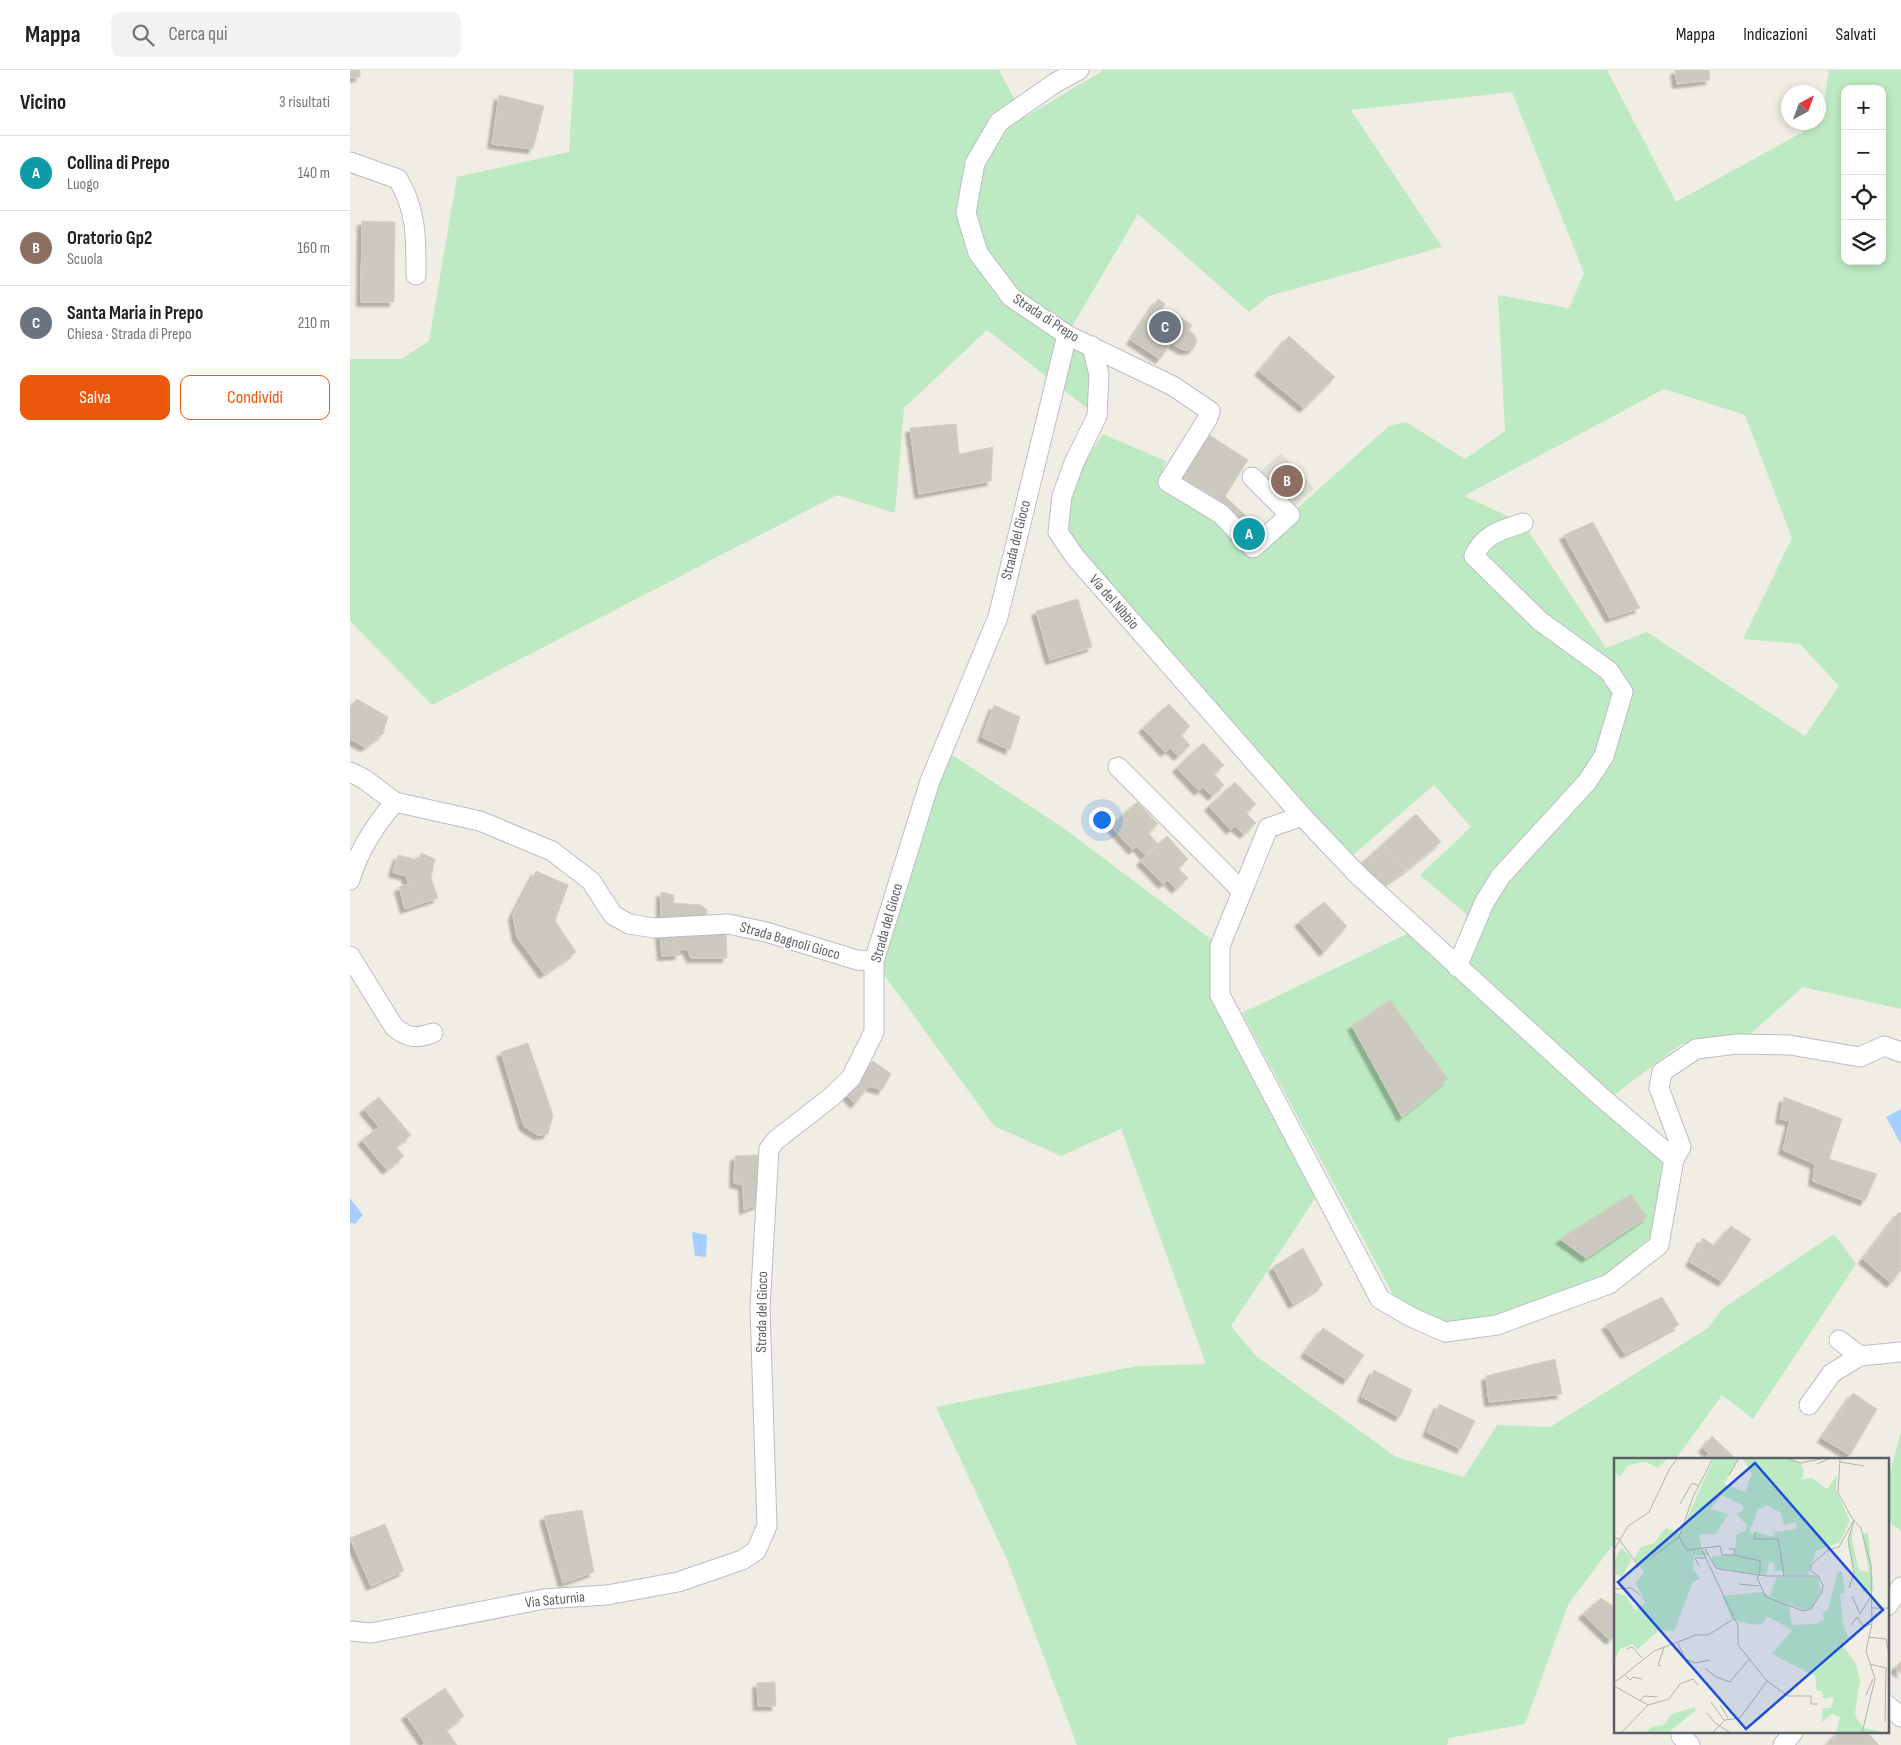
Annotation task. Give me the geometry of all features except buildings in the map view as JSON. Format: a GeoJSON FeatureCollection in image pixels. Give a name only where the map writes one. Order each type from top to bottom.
{"type":"FeatureCollection","features":[{"type":"Feature","properties":{"kind":"street","name":"Strada di Prepo"},"geometry":{"type":"LineString","coordinates":[[1078,70],[1054,84],[999,122],[975,162],[966,213],[978,253],[1011,297],[1067,335],[1173,386],[1210,411],[1208,418],[1168,482],[1221,514],[1253,548],[1290,515],[1252,477]]}},
{"type":"Feature","properties":{"kind":"street"},"geometry":{"type":"LineString","coordinates":[[350,162],[398,178],[405,190],[416,225],[416,275]]}},
{"type":"Feature","properties":{"kind":"street","name":"Strada del Gioco"},"geometry":{"type":"LineString","coordinates":[[756,1551],[766,1526],[760,1308],[769,1149],[776,1140],[830,1098],[851,1078],[874,1032],[874,961],[930,781],[998,617],[1067,335]]}},
{"type":"Feature","properties":{"kind":"street","name":"Via del Nibbio"},"geometry":{"type":"LineString","coordinates":[[1092,346],[1099,375],[1097,416],[1074,463],[1062,496],[1058,532],[1075,557],[1302,816],[1358,875],[1599,1095],[1674,1159]]}},
{"type":"Feature","properties":{"kind":"street"},"geometry":{"type":"LineString","coordinates":[[1456,966],[1484,903],[1500,876],[1588,782],[1604,756],[1622,692],[1609,672],[1540,621],[1474,556],[1480,543],[1494,532],[1523,523]]}},
{"type":"Feature","properties":{"kind":"street"},"geometry":{"type":"LineString","coordinates":[[1118,767],[1242,891]]}},
{"type":"Feature","properties":{"kind":"street"},"geometry":{"type":"LineString","coordinates":[[350,772],[364,779],[395,802],[382,817],[355,861],[350,880]]}},
{"type":"Feature","properties":{"kind":"street","name":"Strada Bagnoli Gioco"},"geometry":{"type":"LineString","coordinates":[[395,802],[480,821],[552,851],[591,881],[613,915],[629,924],[654,928],[728,924],[766,932],[857,960],[874,961]]}},
{"type":"Feature","properties":{"kind":"street"},"geometry":{"type":"LineString","coordinates":[[1302,816],[1268,828],[1220,946],[1220,995],[1380,1299],[1411,1317],[1444,1332],[1497,1325],[1609,1284],[1659,1245],[1674,1159],[1681,1147],[1659,1088],[1662,1072],[1696,1049],[1737,1044],[1755,1044],[1790,1045],[1860,1057],[1884,1046],[1901,1052]]}},
{"type":"Feature","properties":{"kind":"street"},"geometry":{"type":"LineString","coordinates":[[350,956],[394,1027],[404,1036],[418,1038],[433,1032]]}},
{"type":"Feature","properties":{"kind":"street"},"geometry":{"type":"LineString","coordinates":[[1838,1340],[1860,1356]]}},
{"type":"Feature","properties":{"kind":"street"},"geometry":{"type":"LineString","coordinates":[[1809,1405],[1832,1373],[1860,1356],[1901,1352]]}},
{"type":"Feature","properties":{"kind":"street","name":"Via Saturnia"},"geometry":{"type":"LineString","coordinates":[[350,1631],[371,1633],[544,1599],[608,1595],[678,1582],[742,1560],[756,1551]]}},
{"type":"Feature","properties":{"kind":"street"},"geometry":{"type":"LineString","coordinates":[[1888,1578],[1901,1582]]}},
{"type":"Feature","properties":{"kind":"street"},"geometry":{"type":"LineString","coordinates":[[1888,1605],[1901,1587]]}},
{"type":"Feature","properties":{"kind":"street"},"geometry":{"type":"LineString","coordinates":[[1888,1706],[1901,1717]]}},
{"type":"Feature","properties":{"kind":"street"},"geometry":{"type":"LineString","coordinates":[[1681,1732],[1681,1736],[1690,1745]]}},
{"type":"Feature","properties":{"kind":"street"},"geometry":{"type":"LineString","coordinates":[[1783,1745],[1793,1732]]}},
{"type":"Feature","properties":{"kind":"shaded area"},"geometry":{"type":"Polygon","coordinates":[[[1281,453],[1314,488],[1292,509],[1259,473],[1281,453]]]}},
{"type":"Feature","properties":{"kind":"green space"},"geometry":{"type":"Polygon","coordinates":[[[574,70],[999,70],[1019,108],[1027,116],[1104,70],[1607,70],[1676,202],[1806,130],[1826,130],[1826,90],[1829,70],[1901,70],[1901,1009],[1803,987],[1746,1038],[1681,1044],[1613,1096],[1468,965],[1466,914],[1420,875],[1471,827],[1434,785],[1345,862],[1058,532],[1062,496],[1103,434],[1166,461],[1158,484],[1253,548],[1389,426],[1406,422],[1465,459],[1505,431],[1498,295],[1569,308],[1584,273],[1512,92],[1351,110],[1442,247],[1269,296],[1249,312],[1138,214],[1067,335],[1092,346],[1097,416],[987,330],[904,408],[895,513],[837,495],[432,705],[350,621],[350,359],[401,359],[429,341],[457,177],[569,152],[574,70]],[[1664,389],[1464,496],[1523,523],[1606,648],[1647,632],[1805,736],[1839,686],[1800,644],[1743,639],[1792,538],[1745,415],[1664,389]]]}},
{"type":"Feature","properties":{"kind":"green space"},"geometry":{"type":"Polygon","coordinates":[[[943,749],[1065,829],[1220,946],[1220,995],[1322,1188],[1231,1326],[1256,1356],[1396,1457],[1464,1477],[1497,1425],[1550,1427],[1708,1328],[1722,1309],[1834,1234],[1856,1264],[1753,1419],[1722,1395],[1677,1458],[1614,1458],[1614,1543],[1568,1605],[1525,1724],[1449,1738],[1447,1745],[1077,1745],[1006,1557],[936,1407],[1137,1366],[1206,1364],[1121,1129],[1061,1156],[994,1126],[874,961],[943,749]]]}},
{"type":"Feature","properties":{"kind":"green space"},"geometry":{"type":"Polygon","coordinates":[[[1409,933],[1674,1162],[1650,1238],[1595,1284],[1452,1331],[1396,1300],[1242,1013],[1409,933]]]}},
{"type":"Feature","properties":{"kind":"green space"},"geometry":{"type":"Polygon","coordinates":[[[1901,1432],[1901,1531],[1888,1521],[1888,1479],[1901,1432]]]}},
{"type":"Feature","properties":{"kind":"water"},"geometry":{"type":"Polygon","coordinates":[[[1901,1109],[1901,1144],[1886,1117],[1901,1109]]]}},
{"type":"Feature","properties":{"kind":"water"},"geometry":{"type":"Polygon","coordinates":[[[350,1198],[363,1215],[355,1224],[350,1222],[350,1198]]]}},
{"type":"Feature","properties":{"kind":"water"},"geometry":{"type":"Polygon","coordinates":[[[692,1232],[707,1235],[706,1257],[695,1256],[692,1232]]]}},
{"type":"Feature","properties":{"kind":"place","name":"Santa Maria in Prepo"},"geometry":{"type":"Point","coordinates":[1165,327]}},
{"type":"Feature","properties":{"kind":"place","name":"Oratorio Gp2"},"geometry":{"type":"Point","coordinates":[1287,481]}},
{"type":"Feature","properties":{"kind":"place","name":"Collina di Prepo"},"geometry":{"type":"Point","coordinates":[1249,534]}}]}
